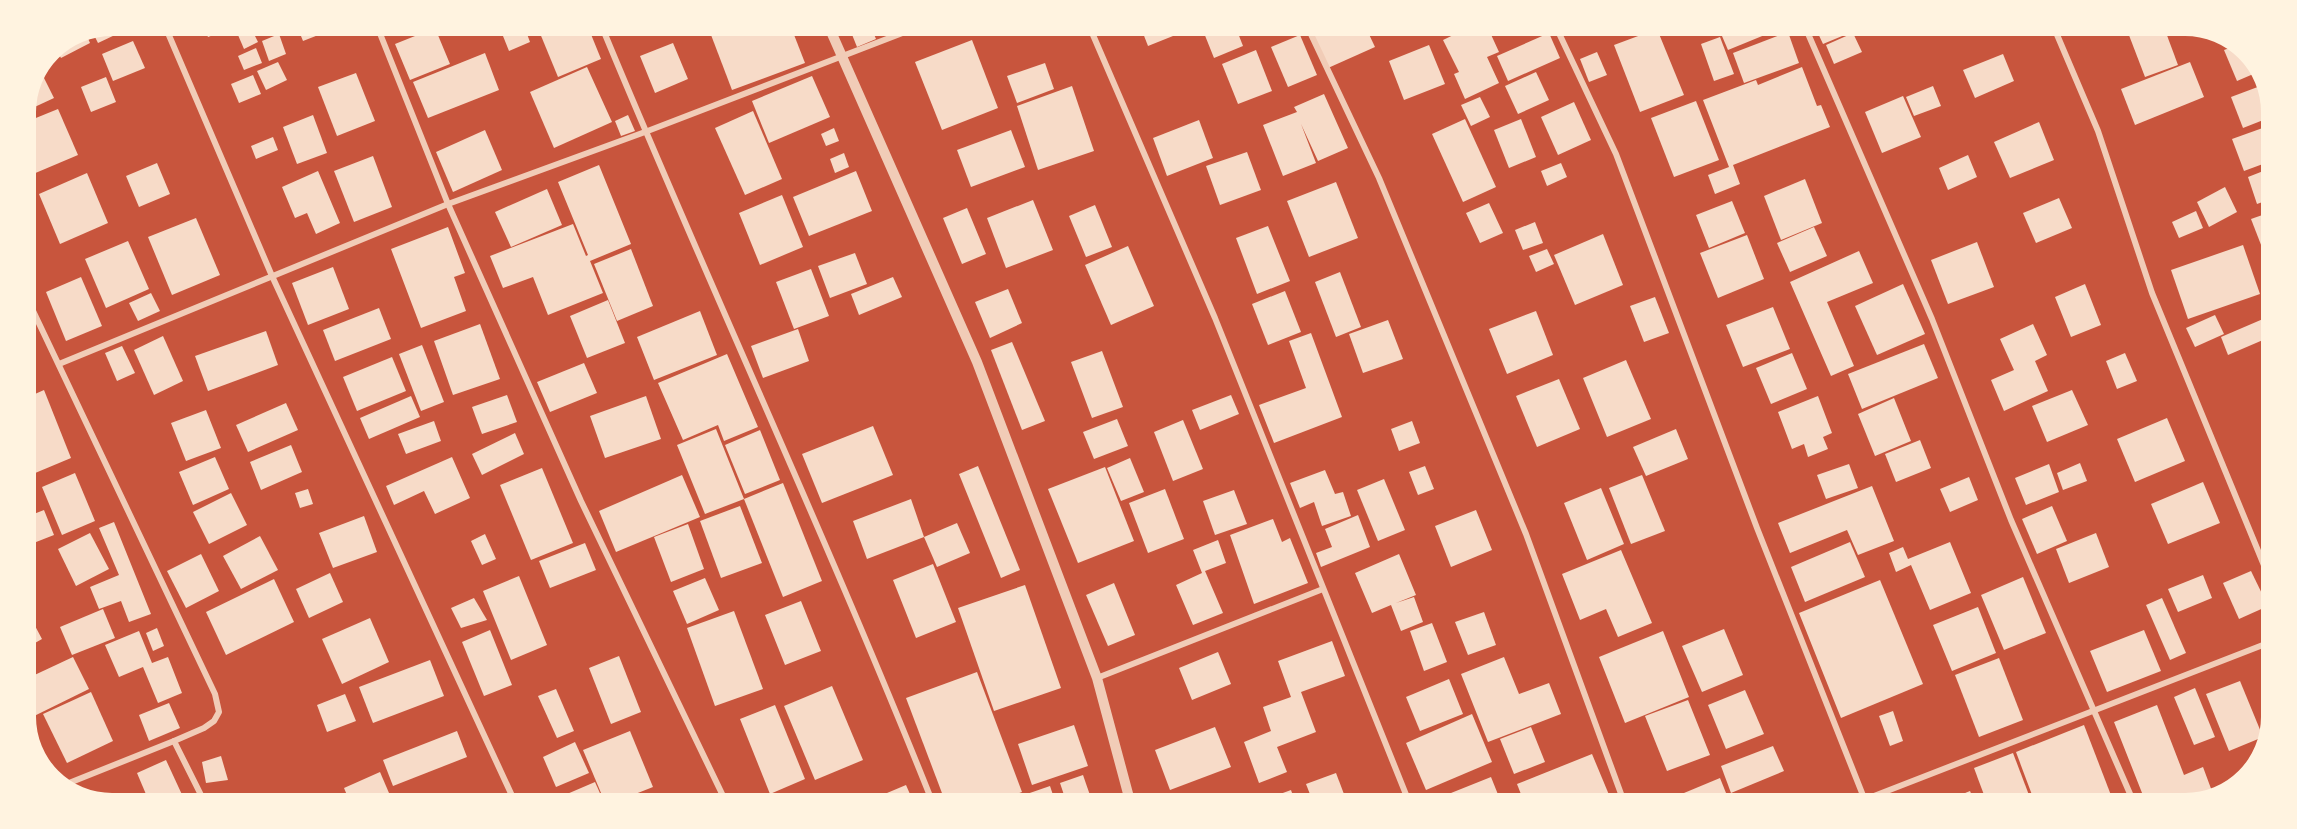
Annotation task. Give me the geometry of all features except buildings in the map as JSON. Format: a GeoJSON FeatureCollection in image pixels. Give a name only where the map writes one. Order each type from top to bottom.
{"type":"FeatureCollection","features":[{"type":"Feature","properties":{"kind":"street"},"geometry":{"type":"LineString","coordinates":[[169,36],[272,276],[511,793]]}},
{"type":"Feature","properties":{"kind":"street"},"geometry":{"type":"LineString","coordinates":[[381,36],[448,204],[581,501],[722,793]]}},
{"type":"Feature","properties":{"kind":"street"},"geometry":{"type":"LineString","coordinates":[[606,36],[645,132],[872,649],[929,793]]}},
{"type":"Feature","properties":{"kind":"street"},"geometry":{"type":"LineString","coordinates":[[834,36],[977,362],[1097,678],[1128,793]]}},
{"type":"Feature","properties":{"kind":"street"},"geometry":{"type":"LineString","coordinates":[[59,364],[448,204],[843,58],[896,36]]}},
{"type":"Feature","properties":{"kind":"street"},"geometry":{"type":"LineString","coordinates":[[1093,36],[1215,318],[1405,793]]}},
{"type":"Feature","properties":{"kind":"street"},"geometry":{"type":"LineString","coordinates":[[1312,36],[1379,178],[1526,534],[1621,793]]}},
{"type":"Feature","properties":{"kind":"street"},"geometry":{"type":"LineString","coordinates":[[1560,36],[1616,154],[1757,528],[1862,793]]}},
{"type":"Feature","properties":{"kind":"street"},"geometry":{"type":"LineString","coordinates":[[1809,36],[1932,319],[2011,520],[2130,793]]}},
{"type":"Feature","properties":{"kind":"street"},"geometry":{"type":"LineString","coordinates":[[2058,36],[2098,131],[2152,293],[2261,558]]}},
{"type":"Feature","properties":{"kind":"street"},"geometry":{"type":"LineString","coordinates":[[36,317],[215,694],[219,712],[214,721],[174,741],[72,781]]}},
{"type":"Feature","properties":{"kind":"street"},"geometry":{"type":"LineString","coordinates":[[1097,678],[1323,589]]}},
{"type":"Feature","properties":{"kind":"street"},"geometry":{"type":"LineString","coordinates":[[1885,793],[2261,646]]}},
{"type":"Feature","properties":{"kind":"street"},"geometry":{"type":"LineString","coordinates":[[174,741],[200,793]]}}]}
